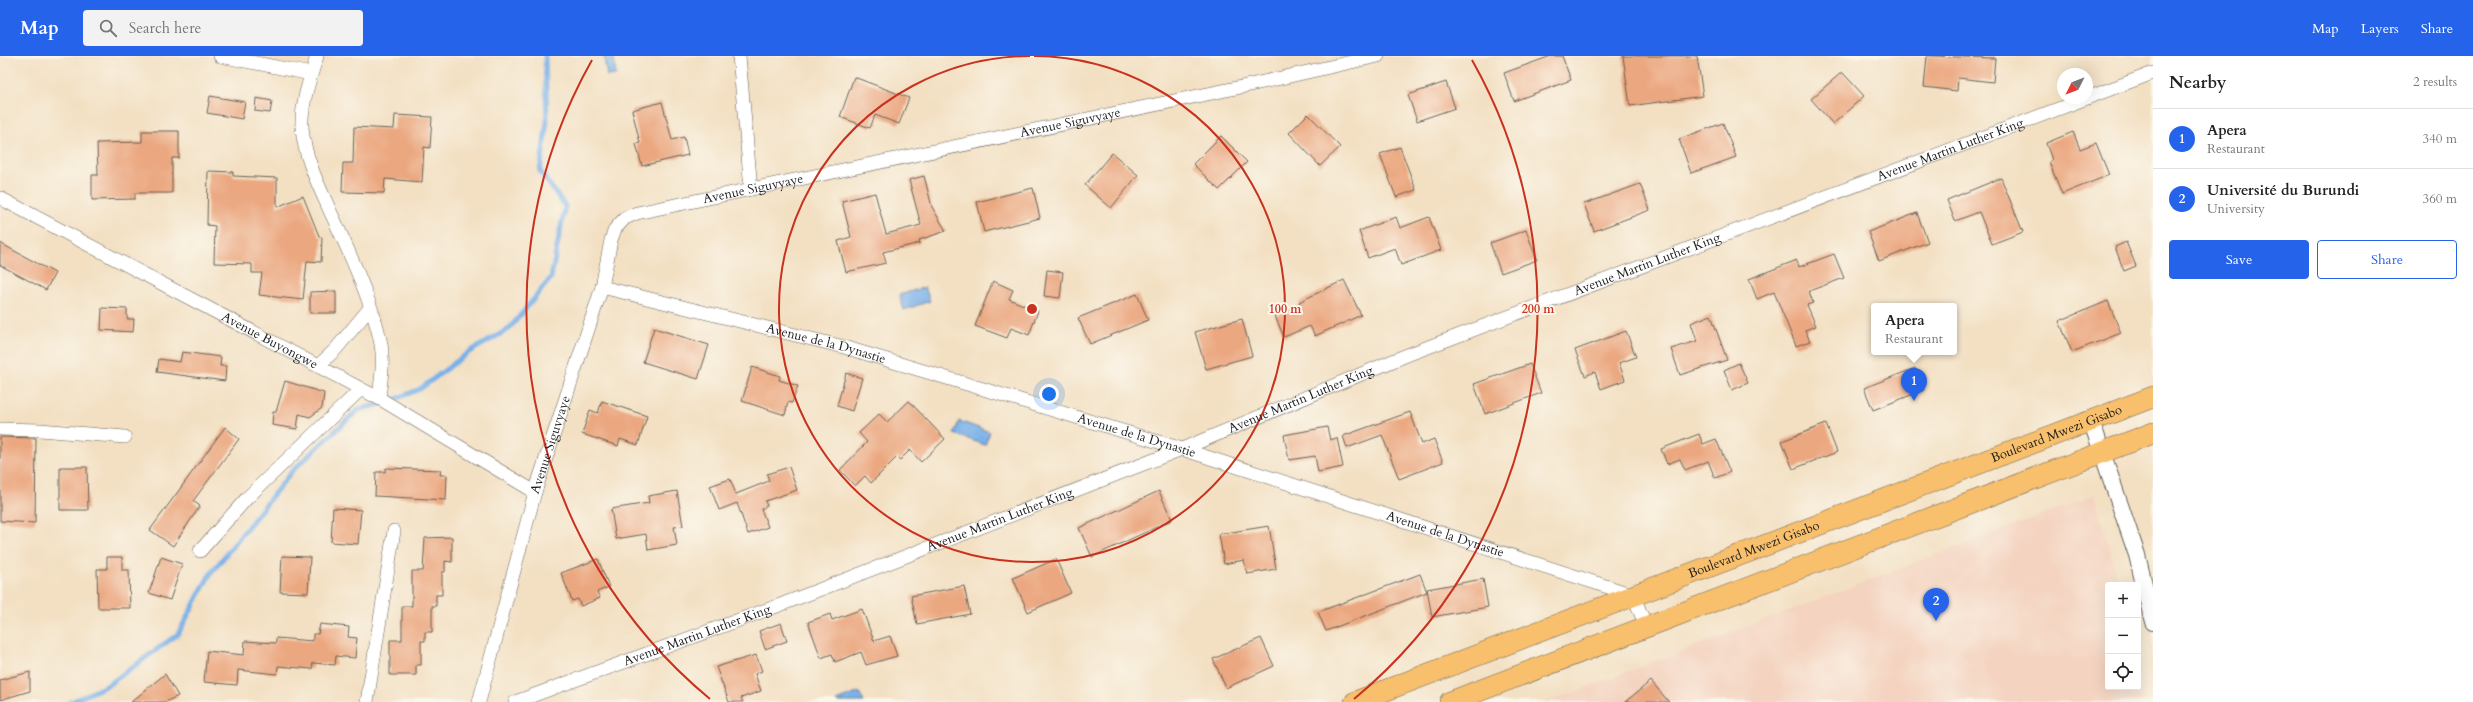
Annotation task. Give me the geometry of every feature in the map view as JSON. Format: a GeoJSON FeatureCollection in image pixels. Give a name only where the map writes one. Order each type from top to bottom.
{"type":"FeatureCollection","features":[{"type":"Feature","properties":{"kind":"main road","name":"Boulevard Mwezi Gisabo"},"geometry":{"type":"LineString","coordinates":[[1355,702],[2153,397]]}},
{"type":"Feature","properties":{"kind":"main road"},"geometry":{"type":"LineString","coordinates":[[1450,702],[2153,434]]}},
{"type":"Feature","properties":{"kind":"street"},"geometry":{"type":"LineString","coordinates":[[220,56],[311,74]]}},
{"type":"Feature","properties":{"kind":"street"},"geometry":{"type":"LineString","coordinates":[[316,56],[304,102],[302,128],[308,158],[370,308],[381,343],[381,399]]}},
{"type":"Feature","properties":{"kind":"street"},"geometry":{"type":"LineString","coordinates":[[739,56],[751,189]]}},
{"type":"Feature","properties":{"kind":"street","name":"Avenue Siguvyaye"},"geometry":{"type":"LineString","coordinates":[[479,702],[535,492],[602,287],[611,240],[615,229],[625,218],[637,213],[1226,91],[1378,56]]}},
{"type":"Feature","properties":{"kind":"street","name":"Avenue Martin Luther King"},"geometry":{"type":"LineString","coordinates":[[2093,96],[2153,73]]}},
{"type":"Feature","properties":{"kind":"street","name":"Avenue Martin Luther King"},"geometry":{"type":"LineString","coordinates":[[515,702],[780,605],[1182,449],[1407,355],[2071,104]]}},
{"type":"Feature","properties":{"kind":"street","name":"Avenue Buyongwe"},"geometry":{"type":"LineString","coordinates":[[0,198],[412,416],[535,492]]}},
{"type":"Feature","properties":{"kind":"street","name":"Avenue de la Dynastie"},"geometry":{"type":"LineString","coordinates":[[602,287],[844,347],[1182,449],[1633,595]]}},
{"type":"Feature","properties":{"kind":"street"},"geometry":{"type":"LineString","coordinates":[[318,366],[335,350],[370,308]]}},
{"type":"Feature","properties":{"kind":"street"},"geometry":{"type":"LineString","coordinates":[[200,551],[248,498],[361,389]]}},
{"type":"Feature","properties":{"kind":"street"},"geometry":{"type":"LineString","coordinates":[[2091,420],[2137,555],[2153,622]]}},
{"type":"Feature","properties":{"kind":"street"},"geometry":{"type":"LineString","coordinates":[[0,429],[40,430],[125,438]]}},
{"type":"Feature","properties":{"kind":"street"},"geometry":{"type":"LineString","coordinates":[[367,702],[394,531]]}},
{"type":"Feature","properties":{"kind":"street"},"geometry":{"type":"LineString","coordinates":[[1633,595],[1646,626]]}},
{"type":"Feature","properties":{"kind":"shaded area"},"geometry":{"type":"Polygon","coordinates":[[[2095,495],[2118,582],[2105,582],[2105,690],[2141,690],[2141,671],[2144,683],[2141,702],[1548,702],[2095,495]]]}},
{"type":"Feature","properties":{"kind":"water"},"geometry":{"type":"Polygon","coordinates":[[[614,57],[616,75],[607,76],[604,58],[614,57]]]}},
{"type":"Feature","properties":{"kind":"water"},"geometry":{"type":"Polygon","coordinates":[[[925,287],[930,301],[904,310],[899,295],[925,287]]]}},
{"type":"Feature","properties":{"kind":"water"},"geometry":{"type":"Polygon","coordinates":[[[959,421],[990,432],[985,445],[954,434],[959,421]]]}},
{"type":"Feature","properties":{"kind":"water"},"geometry":{"type":"Polygon","coordinates":[[[859,692],[864,702],[836,701],[859,692]]]}},
{"type":"Feature","properties":{"kind":"building"},"geometry":{"type":"Polygon","coordinates":[[[1551,56],[1562,56],[1571,80],[1514,101],[1504,73],[1551,56]]]}},
{"type":"Feature","properties":{"kind":"building"},"geometry":{"type":"Polygon","coordinates":[[[1623,56],[1697,56],[1703,96],[1630,106],[1623,56]]]}},
{"type":"Feature","properties":{"kind":"building"},"geometry":{"type":"Polygon","coordinates":[[[1927,56],[1995,58],[1993,82],[1958,78],[1957,91],[1924,87],[1927,56]]]}},
{"type":"Feature","properties":{"kind":"building"},"geometry":{"type":"Polygon","coordinates":[[[1842,72],[1864,96],[1833,124],[1811,99],[1842,72]]]}},
{"type":"Feature","properties":{"kind":"building"},"geometry":{"type":"Polygon","coordinates":[[[854,77],[909,98],[899,124],[875,115],[870,128],[840,117],[854,77]]]}},
{"type":"Feature","properties":{"kind":"building"},"geometry":{"type":"Polygon","coordinates":[[[1446,82],[1455,108],[1417,121],[1408,95],[1446,82]]]}},
{"type":"Feature","properties":{"kind":"building"},"geometry":{"type":"Polygon","coordinates":[[[210,96],[245,102],[242,119],[207,113],[210,96]]]}},
{"type":"Feature","properties":{"kind":"building"},"geometry":{"type":"Polygon","coordinates":[[[256,98],[272,101],[270,113],[255,111],[256,98]]]}},
{"type":"Feature","properties":{"kind":"building"},"geometry":{"type":"Polygon","coordinates":[[[662,102],[672,140],[684,137],[688,155],[642,166],[636,144],[640,143],[632,110],[662,102]]]}},
{"type":"Feature","properties":{"kind":"building"},"geometry":{"type":"Polygon","coordinates":[[[1308,114],[1340,147],[1320,166],[1289,133],[1308,114]]]}},
{"type":"Feature","properties":{"kind":"building"},"geometry":{"type":"Polygon","coordinates":[[[395,115],[432,117],[430,148],[424,147],[422,182],[385,179],[384,193],[342,192],[343,163],[353,163],[354,127],[394,129],[395,115]]]}},
{"type":"Feature","properties":{"kind":"building"},"geometry":{"type":"Polygon","coordinates":[[[1723,123],[1736,157],[1691,173],[1679,139],[1723,123]]]}},
{"type":"Feature","properties":{"kind":"building"},"geometry":{"type":"Polygon","coordinates":[[[142,131],[179,131],[179,158],[172,158],[172,193],[135,193],[135,199],[92,200],[92,175],[98,175],[97,143],[142,142],[142,131]]]}},
{"type":"Feature","properties":{"kind":"building"},"geometry":{"type":"Polygon","coordinates":[[[2073,132],[2080,149],[2096,143],[2109,175],[2062,194],[2049,162],[2052,160],[2046,143],[2073,132]]]}},
{"type":"Feature","properties":{"kind":"building"},"geometry":{"type":"Polygon","coordinates":[[[1221,136],[1247,162],[1219,190],[1193,164],[1221,136]]]}},
{"type":"Feature","properties":{"kind":"building"},"geometry":{"type":"Polygon","coordinates":[[[1400,147],[1416,190],[1396,197],[1380,154],[1400,147]]]}},
{"type":"Feature","properties":{"kind":"building"},"geometry":{"type":"Polygon","coordinates":[[[1112,153],[1138,175],[1111,208],[1085,185],[1112,153]]]}},
{"type":"Feature","properties":{"kind":"building"},"geometry":{"type":"Polygon","coordinates":[[[208,171],[233,172],[233,176],[277,178],[277,207],[303,196],[319,236],[322,237],[321,262],[307,261],[303,300],[259,295],[262,273],[252,273],[252,264],[214,263],[215,226],[207,225],[208,171]]]}},
{"type":"Feature","properties":{"kind":"building"},"geometry":{"type":"Polygon","coordinates":[[[924,176],[932,207],[946,231],[919,240],[920,243],[883,252],[886,263],[846,272],[838,241],[851,237],[842,201],[875,193],[886,234],[921,225],[909,180],[924,176]]]}},
{"type":"Feature","properties":{"kind":"building"},"geometry":{"type":"Polygon","coordinates":[[[2001,178],[2023,232],[1992,244],[1979,212],[1955,221],[1947,200],[2001,178]]]}},
{"type":"Feature","properties":{"kind":"building"},"geometry":{"type":"Polygon","coordinates":[[[1640,184],[1650,210],[1594,231],[1584,204],[1640,184]]]}},
{"type":"Feature","properties":{"kind":"building"},"geometry":{"type":"Polygon","coordinates":[[[1033,188],[1040,218],[984,232],[977,202],[1033,188]]]}},
{"type":"Feature","properties":{"kind":"building"},"geometry":{"type":"Polygon","coordinates":[[[1917,213],[1928,242],[1879,261],[1868,232],[1917,213]]]}},
{"type":"Feature","properties":{"kind":"building"},"geometry":{"type":"Polygon","coordinates":[[[1396,217],[1400,228],[1429,217],[1441,250],[1401,265],[1395,248],[1368,258],[1359,231],[1396,217]]]}},
{"type":"Feature","properties":{"kind":"building"},"geometry":{"type":"Polygon","coordinates":[[[1526,230],[1537,260],[1501,273],[1490,243],[1526,230]]]}},
{"type":"Feature","properties":{"kind":"building"},"geometry":{"type":"Polygon","coordinates":[[[2126,242],[2136,266],[2124,271],[2115,247],[2126,242]]]}},
{"type":"Feature","properties":{"kind":"building"},"geometry":{"type":"Polygon","coordinates":[[[0,243],[55,273],[46,290],[0,265],[0,243]]]}},
{"type":"Feature","properties":{"kind":"building"},"geometry":{"type":"Polygon","coordinates":[[[1834,254],[1844,278],[1809,291],[1813,303],[1807,305],[1816,326],[1805,330],[1810,341],[1796,346],[1774,292],[1757,299],[1749,279],[1797,260],[1799,267],[1834,254]]]}},
{"type":"Feature","properties":{"kind":"building"},"geometry":{"type":"Polygon","coordinates":[[[1047,270],[1063,272],[1060,298],[1044,296],[1047,270]]]}},
{"type":"Feature","properties":{"kind":"building"},"geometry":{"type":"Polygon","coordinates":[[[1344,280],[1361,315],[1315,336],[1310,326],[1284,337],[1275,316],[1300,305],[1299,302],[1344,280]]]}},
{"type":"Feature","properties":{"kind":"building"},"geometry":{"type":"Polygon","coordinates":[[[993,281],[1013,290],[1009,299],[1038,311],[1029,335],[1011,328],[1007,338],[975,326],[993,281]]]}},
{"type":"Feature","properties":{"kind":"building"},"geometry":{"type":"Polygon","coordinates":[[[336,291],[336,313],[310,313],[310,292],[336,291]]]}},
{"type":"Feature","properties":{"kind":"building"},"geometry":{"type":"Polygon","coordinates":[[[1137,294],[1148,320],[1090,344],[1078,318],[1137,294]]]}},
{"type":"Feature","properties":{"kind":"building"},"geometry":{"type":"Polygon","coordinates":[[[2108,301],[2121,333],[2072,352],[2059,321],[2108,301]]]}},
{"type":"Feature","properties":{"kind":"building"},"geometry":{"type":"Polygon","coordinates":[[[102,308],[127,309],[127,319],[134,319],[133,332],[101,330],[102,308]]]}},
{"type":"Feature","properties":{"kind":"building"},"geometry":{"type":"Polygon","coordinates":[[[1711,315],[1727,360],[1680,375],[1671,349],[1697,341],[1691,323],[1711,315]]]}},
{"type":"Feature","properties":{"kind":"building"},"geometry":{"type":"Polygon","coordinates":[[[1242,319],[1252,356],[1206,369],[1195,332],[1242,319]]]}},
{"type":"Feature","properties":{"kind":"building"},"geometry":{"type":"Polygon","coordinates":[[[654,328],[709,345],[698,379],[643,362],[654,328]]]}},
{"type":"Feature","properties":{"kind":"building"},"geometry":{"type":"Polygon","coordinates":[[[1626,331],[1636,357],[1619,363],[1625,380],[1601,389],[1595,372],[1585,376],[1575,350],[1626,331]]]}},
{"type":"Feature","properties":{"kind":"building"},"geometry":{"type":"Polygon","coordinates":[[[182,352],[221,357],[220,366],[226,366],[225,381],[157,372],[159,359],[180,362],[182,352]]]}},
{"type":"Feature","properties":{"kind":"building"},"geometry":{"type":"Polygon","coordinates":[[[1739,363],[1748,383],[1732,390],[1724,370],[1739,363]]]}},
{"type":"Feature","properties":{"kind":"building"},"geometry":{"type":"Polygon","coordinates":[[[1530,364],[1541,393],[1485,414],[1474,384],[1530,364]]]}},
{"type":"Feature","properties":{"kind":"building"},"geometry":{"type":"Polygon","coordinates":[[[752,367],[780,376],[779,380],[798,386],[792,403],[788,402],[785,415],[742,401],[752,367]]]}},
{"type":"Feature","properties":{"kind":"building"},"geometry":{"type":"Polygon","coordinates":[[[1915,368],[1924,390],[1873,410],[1864,388],[1915,368]]]}},
{"type":"Feature","properties":{"kind":"building"},"geometry":{"type":"Polygon","coordinates":[[[846,373],[862,378],[852,411],[837,406],[846,373]]]}},
{"type":"Feature","properties":{"kind":"building"},"geometry":{"type":"Polygon","coordinates":[[[285,381],[324,393],[322,408],[310,417],[299,414],[297,429],[272,425],[273,412],[276,412],[285,381]]]}},
{"type":"Feature","properties":{"kind":"building"},"geometry":{"type":"Polygon","coordinates":[[[602,401],[647,416],[638,445],[620,439],[618,446],[582,434],[590,410],[598,413],[602,401]]]}},
{"type":"Feature","properties":{"kind":"building"},"geometry":{"type":"Polygon","coordinates":[[[909,401],[945,439],[921,462],[910,450],[900,460],[897,457],[871,483],[865,476],[855,486],[840,470],[867,442],[859,433],[879,414],[887,422],[909,401]]]}},
{"type":"Feature","properties":{"kind":"building"},"geometry":{"type":"Polygon","coordinates":[[[1410,412],[1422,444],[1434,439],[1443,462],[1399,479],[1382,435],[1347,448],[1343,436],[1410,412]]]}},
{"type":"Feature","properties":{"kind":"building"},"geometry":{"type":"Polygon","coordinates":[[[1826,424],[1837,452],[1793,469],[1782,441],[1826,424]]]}},
{"type":"Feature","properties":{"kind":"building"},"geometry":{"type":"Polygon","coordinates":[[[225,427],[239,439],[193,501],[200,506],[173,546],[150,530],[225,427]]]}},
{"type":"Feature","properties":{"kind":"building"},"geometry":{"type":"Polygon","coordinates":[[[1327,427],[1330,440],[1337,438],[1343,467],[1318,472],[1315,456],[1289,460],[1284,435],[1327,427]]]}},
{"type":"Feature","properties":{"kind":"building"},"geometry":{"type":"Polygon","coordinates":[[[1699,434],[1703,444],[1716,439],[1730,472],[1715,478],[1708,461],[1685,470],[1680,459],[1667,464],[1661,449],[1699,434]]]}},
{"type":"Feature","properties":{"kind":"building"},"geometry":{"type":"Polygon","coordinates":[[[0,437],[36,438],[35,523],[0,521],[0,437]]]}},
{"type":"Feature","properties":{"kind":"building"},"geometry":{"type":"Polygon","coordinates":[[[60,467],[87,467],[88,510],[60,510],[60,467]]]}},
{"type":"Feature","properties":{"kind":"building"},"geometry":{"type":"Polygon","coordinates":[[[789,467],[797,490],[765,501],[767,506],[761,509],[768,527],[748,534],[737,503],[719,510],[710,486],[730,479],[736,494],[769,481],[767,474],[789,467]]]}},
{"type":"Feature","properties":{"kind":"building"},"geometry":{"type":"Polygon","coordinates":[[[386,468],[441,470],[440,475],[447,475],[446,500],[375,496],[376,472],[385,472],[386,468]]]}},
{"type":"Feature","properties":{"kind":"building"},"geometry":{"type":"Polygon","coordinates":[[[677,491],[683,526],[674,527],[677,545],[648,550],[646,534],[616,539],[611,509],[649,503],[648,496],[677,491]]]}},
{"type":"Feature","properties":{"kind":"building"},"geometry":{"type":"Polygon","coordinates":[[[1159,491],[1172,520],[1092,557],[1079,528],[1159,491]]]}},
{"type":"Feature","properties":{"kind":"building"},"geometry":{"type":"Polygon","coordinates":[[[333,508],[361,510],[358,544],[331,542],[333,508]]]}},
{"type":"Feature","properties":{"kind":"building"},"geometry":{"type":"Polygon","coordinates":[[[1269,526],[1276,569],[1247,574],[1244,560],[1224,564],[1219,534],[1269,526]]]}},
{"type":"Feature","properties":{"kind":"building"},"geometry":{"type":"Polygon","coordinates":[[[452,537],[452,562],[445,561],[445,572],[442,572],[442,595],[436,595],[436,606],[432,606],[432,632],[425,632],[425,641],[421,641],[421,665],[416,665],[416,675],[390,675],[390,640],[402,640],[402,606],[412,606],[412,571],[423,571],[425,538],[452,537]]]}},
{"type":"Feature","properties":{"kind":"building"},"geometry":{"type":"Polygon","coordinates":[[[282,556],[310,557],[308,593],[280,592],[282,556]]]}},
{"type":"Feature","properties":{"kind":"building"},"geometry":{"type":"Polygon","coordinates":[[[107,557],[122,557],[122,570],[129,570],[130,608],[98,608],[97,569],[107,569],[107,557]]]}},
{"type":"Feature","properties":{"kind":"building"},"geometry":{"type":"Polygon","coordinates":[[[161,557],[182,564],[170,600],[149,593],[161,557]]]}},
{"type":"Feature","properties":{"kind":"building"},"geometry":{"type":"Polygon","coordinates":[[[598,559],[609,587],[597,592],[600,598],[581,606],[578,599],[572,601],[561,573],[598,559]]]}},
{"type":"Feature","properties":{"kind":"building"},"geometry":{"type":"Polygon","coordinates":[[[1056,559],[1071,593],[1028,612],[1013,578],[1056,559]]]}},
{"type":"Feature","properties":{"kind":"building"},"geometry":{"type":"Polygon","coordinates":[[[1420,574],[1427,592],[1326,631],[1318,612],[1420,574]]]}},
{"type":"Feature","properties":{"kind":"building"},"geometry":{"type":"Polygon","coordinates":[[[1483,579],[1488,607],[1432,617],[1427,589],[1483,579]]]}},
{"type":"Feature","properties":{"kind":"building"},"geometry":{"type":"Polygon","coordinates":[[[964,586],[970,614],[917,624],[911,596],[964,586]]]}},
{"type":"Feature","properties":{"kind":"building"},"geometry":{"type":"Polygon","coordinates":[[[862,609],[874,641],[890,636],[897,656],[866,665],[861,652],[835,662],[832,654],[821,658],[808,622],[830,614],[832,620],[862,609]]]}},
{"type":"Feature","properties":{"kind":"building"},"geometry":{"type":"Polygon","coordinates":[[[781,623],[787,641],[765,649],[759,631],[781,623]]]}},
{"type":"Feature","properties":{"kind":"building"},"geometry":{"type":"Polygon","coordinates":[[[320,624],[349,627],[348,637],[357,638],[355,658],[336,656],[335,665],[313,663],[312,669],[278,666],[277,674],[238,670],[237,685],[204,682],[207,651],[244,655],[245,641],[276,643],[276,638],[313,641],[313,634],[318,634],[320,624]]]}},
{"type":"Feature","properties":{"kind":"building"},"geometry":{"type":"Polygon","coordinates":[[[1261,638],[1274,666],[1226,688],[1213,659],[1261,638]]]}},
{"type":"Feature","properties":{"kind":"building"},"geometry":{"type":"Polygon","coordinates":[[[756,655],[762,671],[755,674],[761,691],[741,698],[743,702],[729,702],[716,667],[756,655]]]}},
{"type":"Feature","properties":{"kind":"building"},"geometry":{"type":"Polygon","coordinates":[[[30,672],[30,691],[0,700],[0,680],[30,672]]]}},
{"type":"Feature","properties":{"kind":"building"},"geometry":{"type":"Polygon","coordinates":[[[165,674],[178,696],[165,702],[131,702],[165,674]]]}},
{"type":"Feature","properties":{"kind":"building"},"geometry":{"type":"Polygon","coordinates":[[[1651,681],[1669,702],[1625,702],[1651,681]]]}},
{"type":"Feature","properties":{"kind":"waterway"},"geometry":{"type":"LineString","coordinates":[[71,702],[108,685],[178,634],[209,576],[292,471],[358,410],[388,402],[420,389],[469,352],[509,329],[551,278],[565,206],[540,171],[547,122],[545,56]]}},
{"type":"Feature","properties":{"kind":"place","name":"Apera"},"geometry":{"type":"Point","coordinates":[1914,401]}},
{"type":"Feature","properties":{"kind":"place","name":"Université du Burundi"},"geometry":{"type":"Point","coordinates":[1936,621]}}]}
